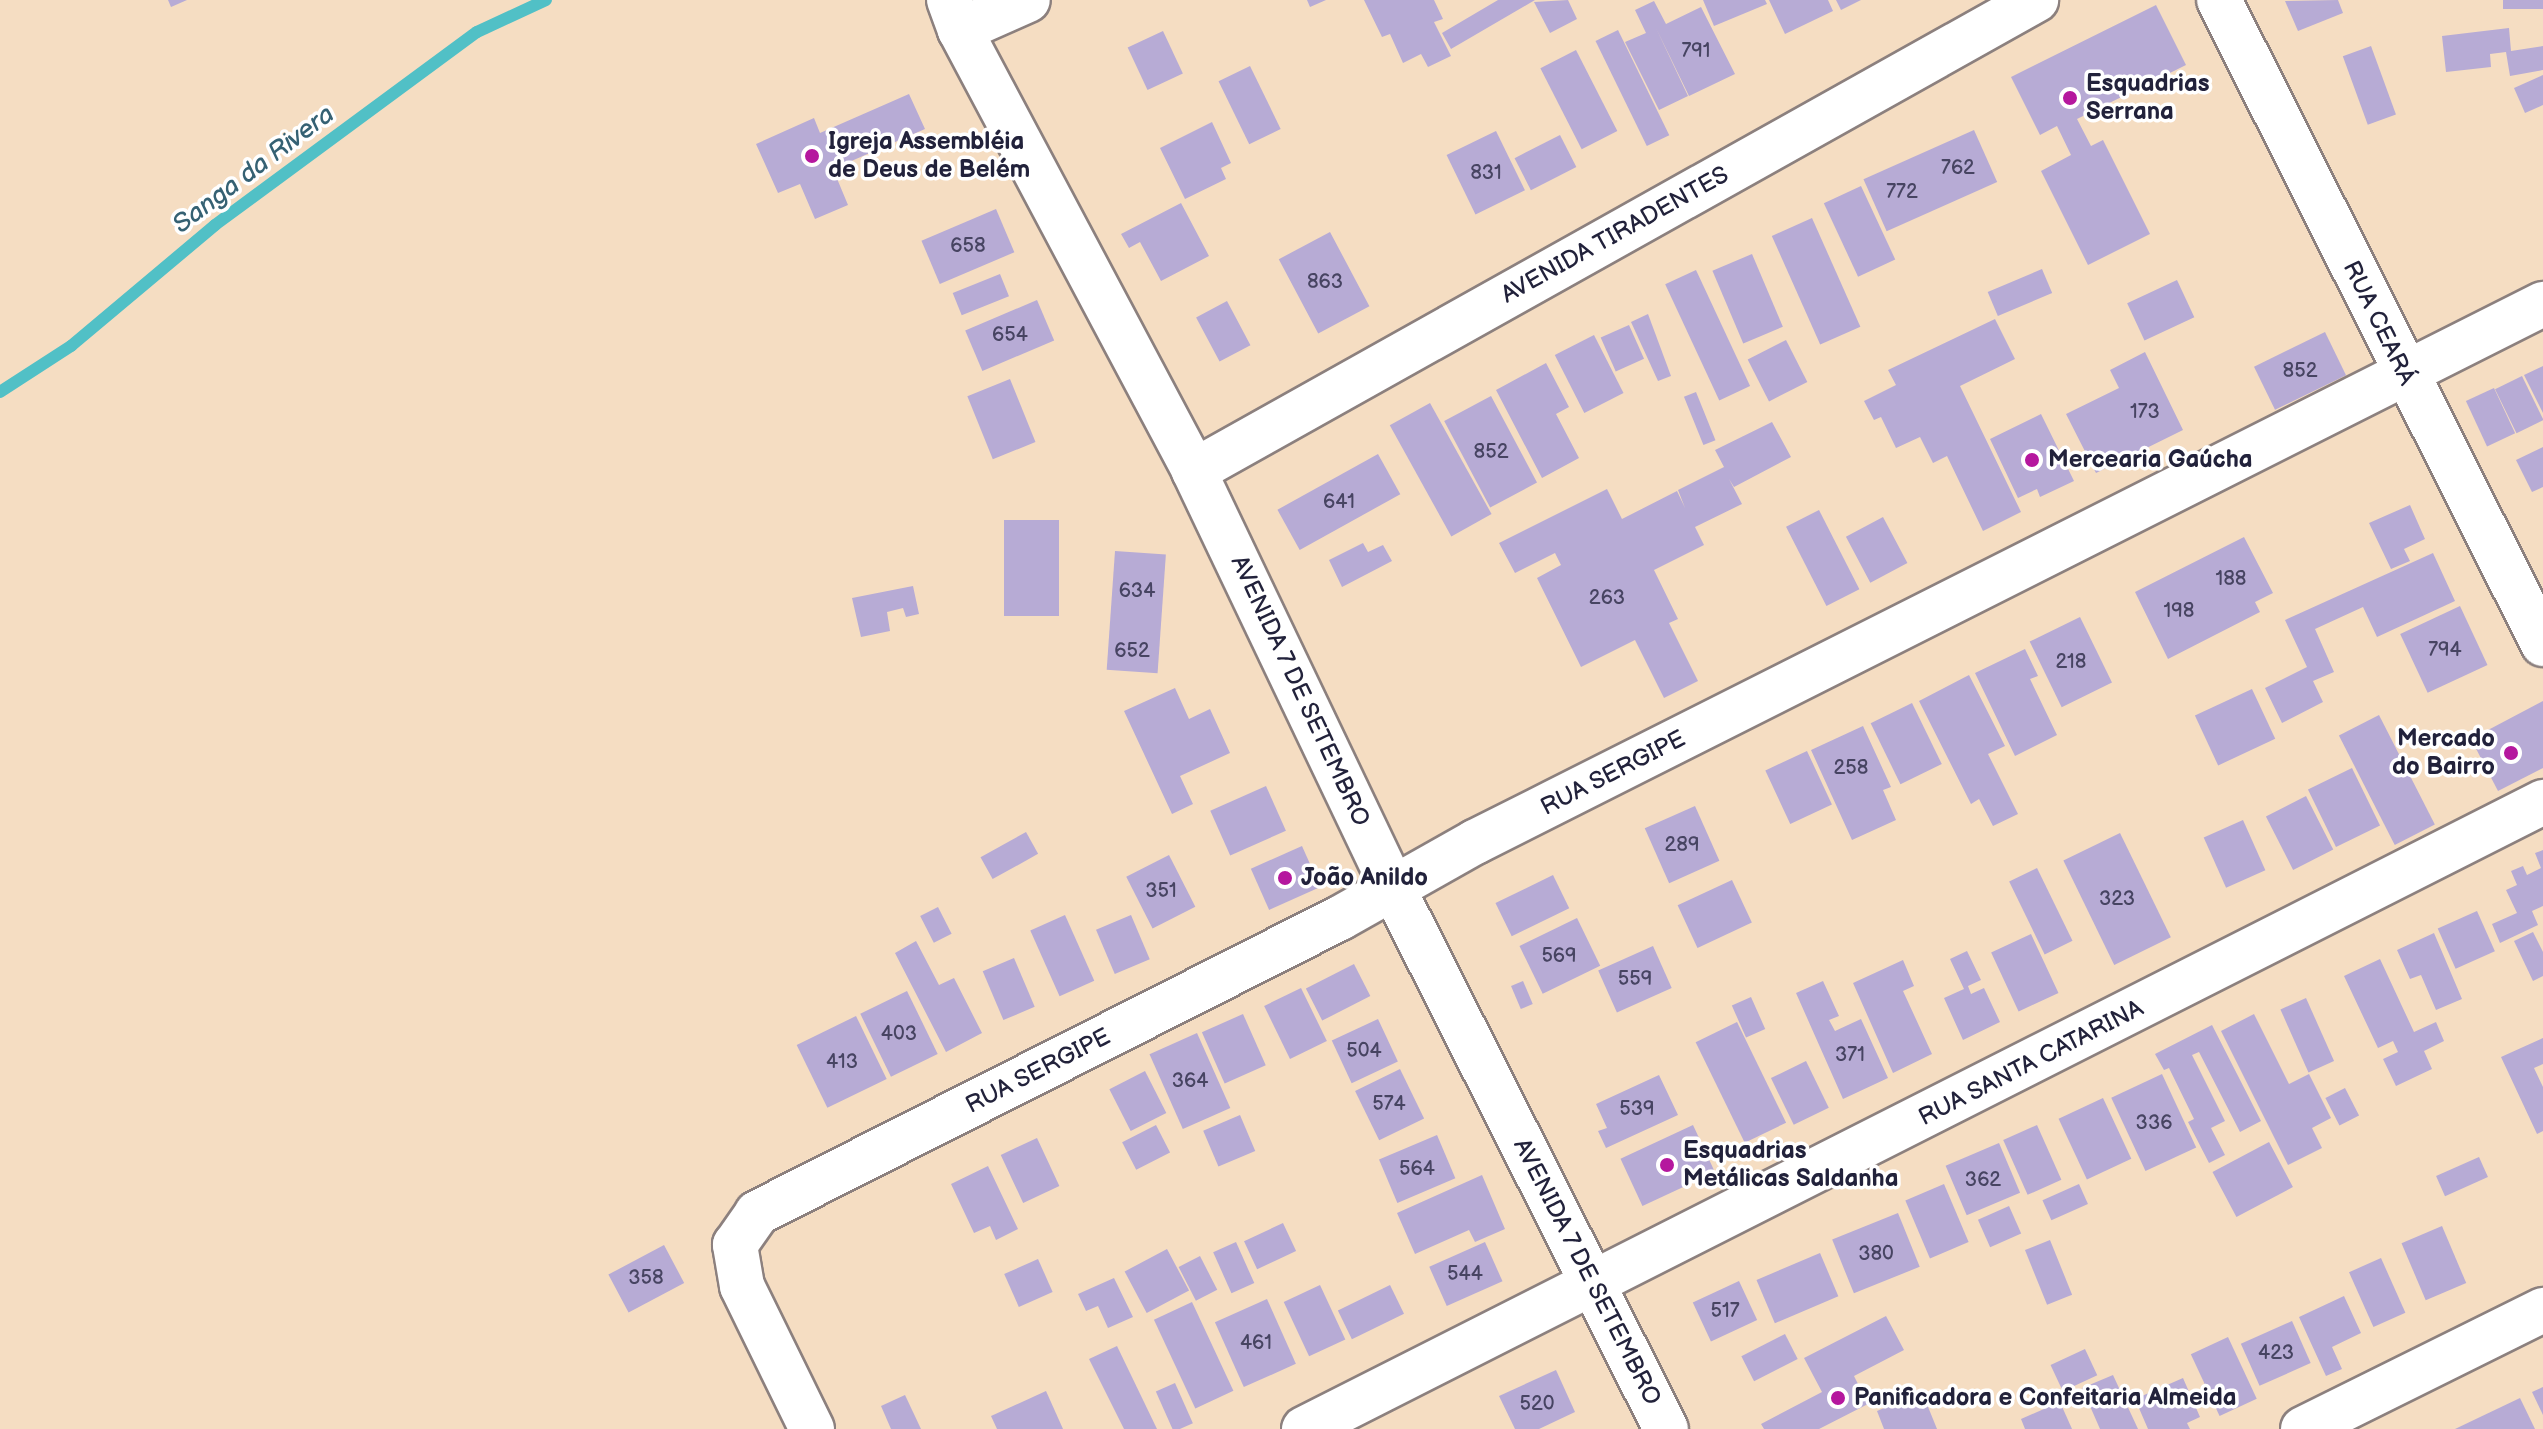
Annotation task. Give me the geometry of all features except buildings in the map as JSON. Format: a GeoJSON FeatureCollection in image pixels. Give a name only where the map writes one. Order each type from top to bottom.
{"type":"FeatureCollection","features":[{"type":"Feature","properties":{"kind":"street"},"geometry":{"type":"LineString","coordinates":[[954,15],[1028,0]]}},
{"type":"Feature","properties":{"kind":"street","name":"AVENIDA TIRADENTES"},"geometry":{"type":"LineString","coordinates":[[1194,471],[2036,0]]}},
{"type":"Feature","properties":{"kind":"street","name":"RUA CEARÁ"},"geometry":{"type":"LineString","coordinates":[[2219,0],[2543,644]]}},
{"type":"Feature","properties":{"kind":"street","name":"AVENIDA 7 DE SETEMBRO"},"geometry":{"type":"LineString","coordinates":[[954,15],[1194,471],[1392,886],[1666,1429]]}},
{"type":"Feature","properties":{"kind":"street","name":"RUA SERGIPE"},"geometry":{"type":"LineString","coordinates":[[812,1429],[742,1286],[735,1245],[757,1213],[1340,918],[1392,886],[2543,304]]}},
{"type":"Feature","properties":{"kind":"street","name":"RUA SANTA CATARINA"},"geometry":{"type":"LineString","coordinates":[[1304,1429],[1593,1286],[2543,802]]}},
{"type":"Feature","properties":{"kind":"street"},"geometry":{"type":"LineString","coordinates":[[2303,1429],[2543,1310]]}},
{"type":"Feature","properties":{"kind":"waterway","name":"Sanga da Rivera"},"geometry":{"type":"LineString","coordinates":[[0,392],[71,346],[215,225],[477,32],[546,0]]}},
{"type":"Feature","properties":{"kind":"place","name":"Esquadrias Serrana"},"geometry":{"type":"Point","coordinates":[2070,98]}},
{"type":"Feature","properties":{"kind":"place","name":"Igreja Assembléia de Deus de Belém"},"geometry":{"type":"Point","coordinates":[812,156]}},
{"type":"Feature","properties":{"kind":"place","name":"Mercearia Gaúcha"},"geometry":{"type":"Point","coordinates":[2032,460]}},
{"type":"Feature","properties":{"kind":"place","name":"Mercado do Bairro"},"geometry":{"type":"Point","coordinates":[2511,753]}},
{"type":"Feature","properties":{"kind":"place","name":"João Anildo"},"geometry":{"type":"Point","coordinates":[1285,878]}},
{"type":"Feature","properties":{"kind":"place","name":"Esquadrias Metálicas Saldanha"},"geometry":{"type":"Point","coordinates":[1667,1165]}},
{"type":"Feature","properties":{"kind":"place","name":"Panificadora e Confeitaria Almeida"},"geometry":{"type":"Point","coordinates":[1838,1398]}}]}
